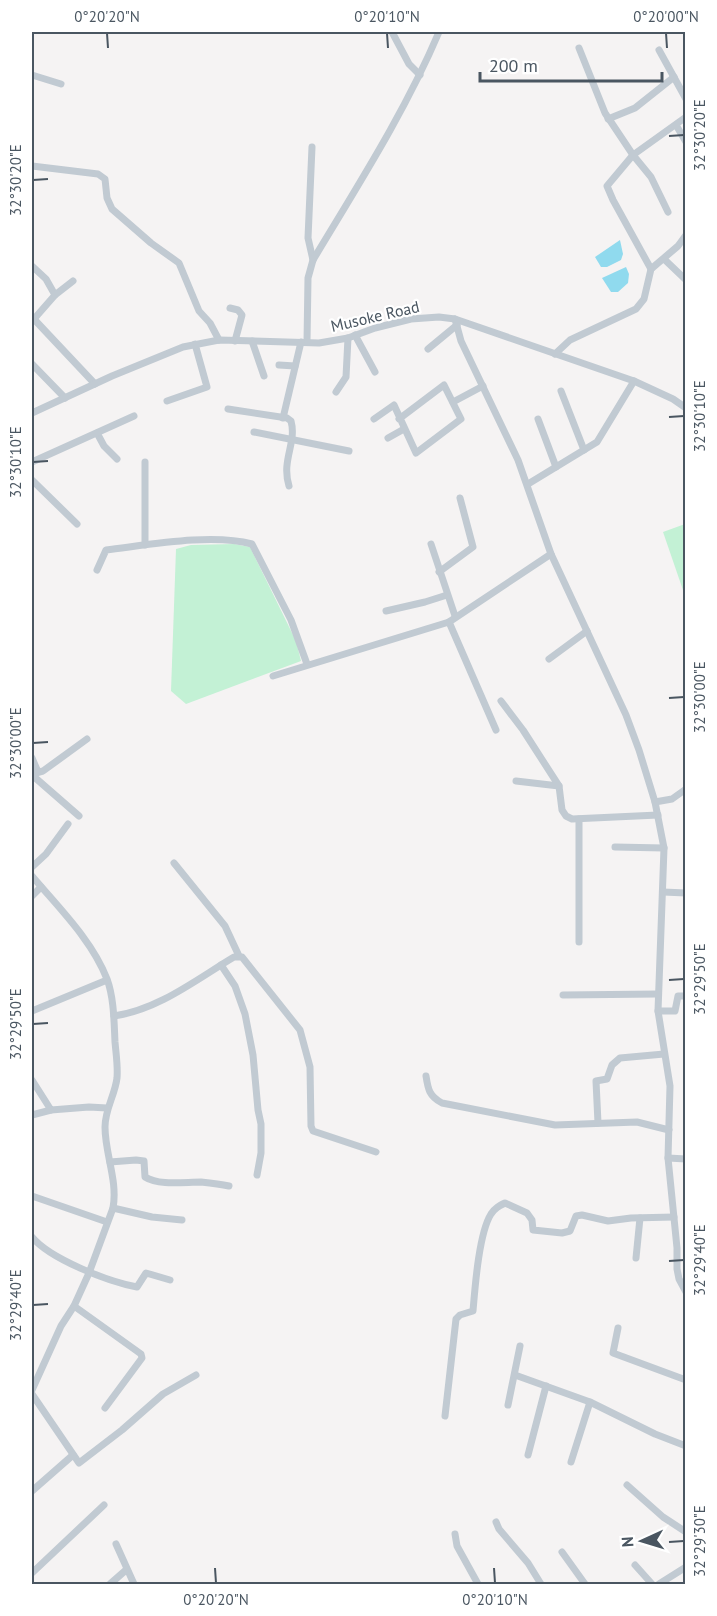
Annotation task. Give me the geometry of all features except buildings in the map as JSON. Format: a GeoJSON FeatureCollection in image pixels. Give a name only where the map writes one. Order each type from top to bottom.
{"type":"FeatureCollection","features":[{"type":"Feature","properties":{"kind":"street"},"geometry":{"type":"LineString","coordinates":[[392,32],[409,64],[420,75]]}},
{"type":"Feature","properties":{"kind":"street"},"geometry":{"type":"LineString","coordinates":[[283,418],[295,366],[304,342],[308,278],[313,260],[389,134],[420,75],[439,32]]}},
{"type":"Feature","properties":{"kind":"street"},"geometry":{"type":"LineString","coordinates":[[579,48],[608,119],[633,156],[651,177],[668,212]]}},
{"type":"Feature","properties":{"kind":"street"},"geometry":{"type":"LineString","coordinates":[[659,50],[686,99]]}},
{"type":"Feature","properties":{"kind":"street"},"geometry":{"type":"LineString","coordinates":[[32,75],[61,84]]}},
{"type":"Feature","properties":{"kind":"street"},"geometry":{"type":"LineString","coordinates":[[608,119],[635,108],[674,78]]}},
{"type":"Feature","properties":{"kind":"street"},"geometry":{"type":"LineString","coordinates":[[651,269],[607,186],[633,156],[686,117]]}},
{"type":"Feature","properties":{"kind":"street"},"geometry":{"type":"LineString","coordinates":[[676,125],[686,142]]}},
{"type":"Feature","properties":{"kind":"street"},"geometry":{"type":"LineString","coordinates":[[312,147],[308,238],[313,260]]}},
{"type":"Feature","properties":{"kind":"street"},"geometry":{"type":"LineString","coordinates":[[32,166],[103,176],[106,182],[106,198],[112,209],[151,243],[179,263],[199,311],[214,328],[219,340]]}},
{"type":"Feature","properties":{"kind":"street"},"geometry":{"type":"LineString","coordinates":[[555,354],[570,340],[636,309],[644,298],[651,269],[664,260],[686,235]]}},
{"type":"Feature","properties":{"kind":"street"},"geometry":{"type":"LineString","coordinates":[[664,260],[686,280]]}},
{"type":"Feature","properties":{"kind":"street"},"geometry":{"type":"LineString","coordinates":[[32,266],[46,279],[55,295]]}},
{"type":"Feature","properties":{"kind":"street"},"geometry":{"type":"LineString","coordinates":[[73,281],[55,295],[33,318],[94,384]]}},
{"type":"Feature","properties":{"kind":"street"},"geometry":{"type":"LineString","coordinates":[[230,308],[238,310],[242,315],[235,341]]}},
{"type":"Feature","properties":{"kind":"street","name":"Musoke Road"},"geometry":{"type":"LineString","coordinates":[[32,413],[94,384],[195,344],[219,340],[319,343],[411,319],[440,317],[633,381],[673,399],[686,408]]}},
{"type":"Feature","properties":{"kind":"street"},"geometry":{"type":"LineString","coordinates":[[428,348],[456,322],[461,341],[508,436],[528,484],[551,554],[626,716],[655,802],[664,848],[658,1011],[670,1086],[668,1158],[674,1217],[681,1248],[679,1279],[686,1292]]}},
{"type":"Feature","properties":{"kind":"street"},"geometry":{"type":"LineString","coordinates":[[351,336],[375,372]]}},
{"type":"Feature","properties":{"kind":"street"},"geometry":{"type":"LineString","coordinates":[[336,392],[346,377],[351,336]]}},
{"type":"Feature","properties":{"kind":"street"},"geometry":{"type":"LineString","coordinates":[[252,341],[264,376]]}},
{"type":"Feature","properties":{"kind":"street"},"geometry":{"type":"LineString","coordinates":[[167,401],[207,387],[195,344]]}},
{"type":"Feature","properties":{"kind":"street"},"geometry":{"type":"LineString","coordinates":[[32,364],[65,398]]}},
{"type":"Feature","properties":{"kind":"street"},"geometry":{"type":"LineString","coordinates":[[279,365],[295,366]]}},
{"type":"Feature","properties":{"kind":"street"},"geometry":{"type":"LineString","coordinates":[[528,484],[597,442],[633,381]]}},
{"type":"Feature","properties":{"kind":"street"},"geometry":{"type":"LineString","coordinates":[[374,419],[394,405],[399,419],[416,453],[461,419],[444,385],[399,419]]}},
{"type":"Feature","properties":{"kind":"street"},"geometry":{"type":"LineString","coordinates":[[453,402],[483,386]]}},
{"type":"Feature","properties":{"kind":"street"},"geometry":{"type":"LineString","coordinates":[[561,392],[584,450]]}},
{"type":"Feature","properties":{"kind":"street"},"geometry":{"type":"LineString","coordinates":[[228,410],[287,418],[292,424],[285,467],[289,486]]}},
{"type":"Feature","properties":{"kind":"street"},"geometry":{"type":"LineString","coordinates":[[32,462],[134,416]]}},
{"type":"Feature","properties":{"kind":"street"},"geometry":{"type":"LineString","coordinates":[[538,419],[556,467]]}},
{"type":"Feature","properties":{"kind":"street"},"geometry":{"type":"LineString","coordinates":[[388,438],[404,429]]}},
{"type":"Feature","properties":{"kind":"street"},"geometry":{"type":"LineString","coordinates":[[254,432],[349,451]]}},
{"type":"Feature","properties":{"kind":"street"},"geometry":{"type":"LineString","coordinates":[[97,433],[104,446],[117,459]]}},
{"type":"Feature","properties":{"kind":"street"},"geometry":{"type":"LineString","coordinates":[[145,462],[145,545]]}},
{"type":"Feature","properties":{"kind":"street"},"geometry":{"type":"LineString","coordinates":[[32,480],[77,524]]}},
{"type":"Feature","properties":{"kind":"street"},"geometry":{"type":"LineString","coordinates":[[439,572],[473,547],[460,498]]}},
{"type":"Feature","properties":{"kind":"street"},"geometry":{"type":"LineString","coordinates":[[97,570],[106,550],[205,540],[242,541],[252,544],[291,620],[307,664]]}},
{"type":"Feature","properties":{"kind":"street"},"geometry":{"type":"LineString","coordinates":[[431,544],[455,616]]}},
{"type":"Feature","properties":{"kind":"street"},"geometry":{"type":"LineString","coordinates":[[273,676],[448,622],[551,554]]}},
{"type":"Feature","properties":{"kind":"street"},"geometry":{"type":"LineString","coordinates":[[386,610],[447,595]]}},
{"type":"Feature","properties":{"kind":"street"},"geometry":{"type":"LineString","coordinates":[[448,622],[496,730]]}},
{"type":"Feature","properties":{"kind":"street"},"geometry":{"type":"LineString","coordinates":[[549,658],[588,631]]}},
{"type":"Feature","properties":{"kind":"street"},"geometry":{"type":"LineString","coordinates":[[501,701],[523,730],[559,786],[562,810],[566,816],[579,819],[658,815]]}},
{"type":"Feature","properties":{"kind":"street"},"geometry":{"type":"LineString","coordinates":[[34,773],[43,771],[87,739]]}},
{"type":"Feature","properties":{"kind":"street"},"geometry":{"type":"LineString","coordinates":[[32,758],[34,773],[79,816]]}},
{"type":"Feature","properties":{"kind":"street"},"geometry":{"type":"LineString","coordinates":[[516,781],[559,786]]}},
{"type":"Feature","properties":{"kind":"street"},"geometry":{"type":"LineString","coordinates":[[655,802],[672,799],[686,789]]}},
{"type":"Feature","properties":{"kind":"street"},"geometry":{"type":"LineString","coordinates":[[579,819],[579,942]]}},
{"type":"Feature","properties":{"kind":"street"},"geometry":{"type":"LineString","coordinates":[[32,867],[46,854],[68,824]]}},
{"type":"Feature","properties":{"kind":"street"},"geometry":{"type":"LineString","coordinates":[[615,847],[664,848]]}},
{"type":"Feature","properties":{"kind":"street"},"geometry":{"type":"LineString","coordinates":[[174,863],[225,927],[239,956],[244,958],[300,1030],[309,1067],[313,1131],[376,1152]]}},
{"type":"Feature","properties":{"kind":"street"},"geometry":{"type":"LineString","coordinates":[[32,876],[92,951],[107,980],[114,1016],[116,1080],[107,1108],[106,1136],[115,1196],[113,1208],[89,1273],[74,1306],[61,1326],[32,1392],[79,1463],[163,1394],[196,1375]]}},
{"type":"Feature","properties":{"kind":"street"},"geometry":{"type":"LineString","coordinates":[[32,896],[41,887]]}},
{"type":"Feature","properties":{"kind":"street"},"geometry":{"type":"LineString","coordinates":[[663,892],[686,892]]}},
{"type":"Feature","properties":{"kind":"street"},"geometry":{"type":"LineString","coordinates":[[114,1016],[132,1014],[148,1008],[239,956]]}},
{"type":"Feature","properties":{"kind":"street"},"geometry":{"type":"LineString","coordinates":[[221,965],[239,995],[253,1055],[261,1124],[261,1153],[257,1175]]}},
{"type":"Feature","properties":{"kind":"street"},"geometry":{"type":"LineString","coordinates":[[32,1011],[107,980]]}},
{"type":"Feature","properties":{"kind":"street"},"geometry":{"type":"LineString","coordinates":[[563,995],[658,994]]}},
{"type":"Feature","properties":{"kind":"street"},"geometry":{"type":"LineString","coordinates":[[658,1011],[675,1011],[678,996],[686,996]]}},
{"type":"Feature","properties":{"kind":"street"},"geometry":{"type":"LineString","coordinates":[[598,1123],[596,1081],[607,1079],[612,1065],[620,1058],[664,1054]]}},
{"type":"Feature","properties":{"kind":"street"},"geometry":{"type":"LineString","coordinates":[[426,1076],[432,1098],[442,1103],[555,1125],[637,1122],[669,1130]]}},
{"type":"Feature","properties":{"kind":"street"},"geometry":{"type":"LineString","coordinates":[[32,1080],[51,1110]]}},
{"type":"Feature","properties":{"kind":"street"},"geometry":{"type":"LineString","coordinates":[[32,1115],[51,1110],[107,1108]]}},
{"type":"Feature","properties":{"kind":"street"},"geometry":{"type":"LineString","coordinates":[[668,1158],[686,1159]]}},
{"type":"Feature","properties":{"kind":"street"},"geometry":{"type":"LineString","coordinates":[[110,1162],[144,1161],[145,1177],[149,1180],[203,1182],[230,1186]]}},
{"type":"Feature","properties":{"kind":"street"},"geometry":{"type":"LineString","coordinates":[[32,1196],[107,1222]]}},
{"type":"Feature","properties":{"kind":"street"},"geometry":{"type":"LineString","coordinates":[[445,1416],[456,1319],[460,1315],[473,1311],[484,1231],[489,1216],[496,1208],[505,1203],[527,1213],[532,1220],[533,1230],[562,1233],[570,1232],[576,1216],[582,1215],[608,1221],[674,1217]]}},
{"type":"Feature","properties":{"kind":"street"},"geometry":{"type":"LineString","coordinates":[[113,1208],[152,1217],[182,1220]]}},
{"type":"Feature","properties":{"kind":"street"},"geometry":{"type":"LineString","coordinates":[[636,1258],[640,1218]]}},
{"type":"Feature","properties":{"kind":"street"},"geometry":{"type":"LineString","coordinates":[[32,1237],[48,1250],[89,1273],[137,1287],[146,1273],[170,1280]]}},
{"type":"Feature","properties":{"kind":"street"},"geometry":{"type":"LineString","coordinates":[[74,1306],[141,1354],[142,1358],[105,1408]]}},
{"type":"Feature","properties":{"kind":"street"},"geometry":{"type":"LineString","coordinates":[[618,1328],[614,1353],[686,1380]]}},
{"type":"Feature","properties":{"kind":"street"},"geometry":{"type":"LineString","coordinates":[[508,1405],[520,1346]]}},
{"type":"Feature","properties":{"kind":"street"},"geometry":{"type":"LineString","coordinates":[[515,1375],[590,1402],[655,1434],[686,1446]]}},
{"type":"Feature","properties":{"kind":"street"},"geometry":{"type":"LineString","coordinates":[[528,1455],[546,1386]]}},
{"type":"Feature","properties":{"kind":"street"},"geometry":{"type":"LineString","coordinates":[[571,1462],[590,1402]]}},
{"type":"Feature","properties":{"kind":"street"},"geometry":{"type":"LineString","coordinates":[[32,1491],[73,1455]]}},
{"type":"Feature","properties":{"kind":"street"},"geometry":{"type":"LineString","coordinates":[[627,1485],[663,1517],[686,1532]]}},
{"type":"Feature","properties":{"kind":"street"},"geometry":{"type":"LineString","coordinates":[[32,1573],[104,1505]]}},
{"type":"Feature","properties":{"kind":"street"},"geometry":{"type":"LineString","coordinates":[[496,1522],[499,1529],[528,1563],[541,1584]]}},
{"type":"Feature","properties":{"kind":"street"},"geometry":{"type":"LineString","coordinates":[[455,1534],[462,1557],[478,1584]]}},
{"type":"Feature","properties":{"kind":"street"},"geometry":{"type":"LineString","coordinates":[[116,1544],[134,1584]]}},
{"type":"Feature","properties":{"kind":"street"},"geometry":{"type":"LineString","coordinates":[[562,1552],[585,1584]]}},
{"type":"Feature","properties":{"kind":"street"},"geometry":{"type":"LineString","coordinates":[[634,1564],[652,1584]]}},
{"type":"Feature","properties":{"kind":"street"},"geometry":{"type":"LineString","coordinates":[[659,1584],[686,1567]]}},
{"type":"Feature","properties":{"kind":"street"},"geometry":{"type":"LineString","coordinates":[[110,1584],[126,1570]]}},
{"type":"Feature","properties":{"kind":"green space"},"geometry":{"type":"Polygon","coordinates":[[[686,524],[685,596],[663,532],[686,524]]]}},
{"type":"Feature","properties":{"kind":"green space"},"geometry":{"type":"Polygon","coordinates":[[[234,544],[250,547],[296,641],[301,661],[186,704],[171,691],[176,549],[191,545],[234,544]]]}},
{"type":"Feature","properties":{"kind":"water"},"geometry":{"type":"Polygon","coordinates":[[[620,240],[623,254],[621,260],[607,267],[601,267],[595,257],[620,240]]]}},
{"type":"Feature","properties":{"kind":"water"},"geometry":{"type":"Polygon","coordinates":[[[626,267],[629,274],[628,283],[618,292],[611,292],[602,278],[626,267]]]}}]}
